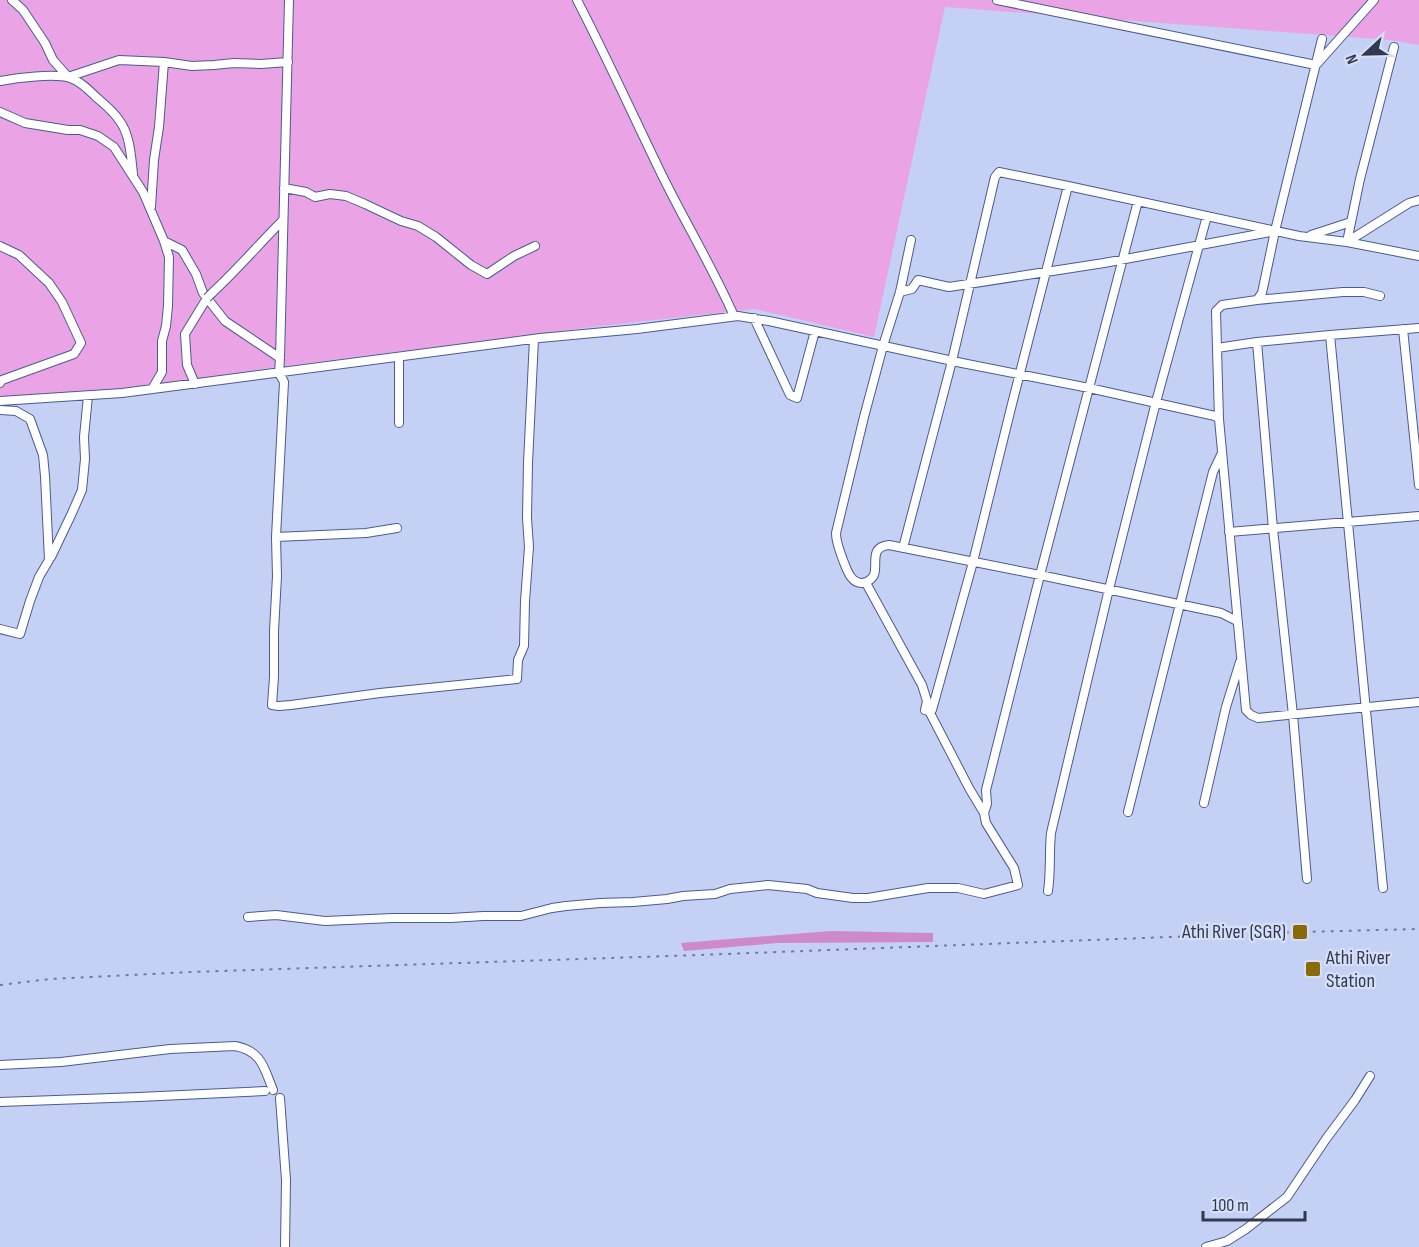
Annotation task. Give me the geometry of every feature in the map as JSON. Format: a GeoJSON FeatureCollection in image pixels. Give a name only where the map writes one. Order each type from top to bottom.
{"type":"FeatureCollection","features":[{"type":"Feature","properties":{"kind":"street"},"geometry":{"type":"LineString","coordinates":[[12,0],[23,10],[45,43],[53,60],[68,77],[91,92],[123,124],[133,176]]}},
{"type":"Feature","properties":{"kind":"street"},"geometry":{"type":"LineString","coordinates":[[289,0],[279,373],[284,382],[276,537],[277,576],[272,705],[291,705],[517,679],[518,660],[524,645],[529,547],[528,462],[534,339]]}},
{"type":"Feature","properties":{"kind":"street"},"geometry":{"type":"LineString","coordinates":[[577,0],[734,316]]}},
{"type":"Feature","properties":{"kind":"street"},"geometry":{"type":"LineString","coordinates":[[997,0],[1316,65]]}},
{"type":"Feature","properties":{"kind":"street"},"geometry":{"type":"LineString","coordinates":[[1316,65],[1374,0]]}},
{"type":"Feature","properties":{"kind":"street"},"geometry":{"type":"LineString","coordinates":[[1257,300],[1262,293],[1322,39]]}},
{"type":"Feature","properties":{"kind":"street"},"geometry":{"type":"LineString","coordinates":[[1347,242],[1360,179],[1394,47]]}},
{"type":"Feature","properties":{"kind":"street"},"geometry":{"type":"LineString","coordinates":[[0,81],[68,77],[119,60],[203,66],[288,62]]}},
{"type":"Feature","properties":{"kind":"street"},"geometry":{"type":"LineString","coordinates":[[151,210],[164,62]]}},
{"type":"Feature","properties":{"kind":"street"},"geometry":{"type":"LineString","coordinates":[[0,112],[25,123],[80,130],[98,136],[114,147],[133,176],[151,210],[169,257],[168,306],[162,341],[162,372],[152,389]]}},
{"type":"Feature","properties":{"kind":"street"},"geometry":{"type":"LineString","coordinates":[[903,548],[952,361],[996,174],[999,172],[1275,231],[1419,256]]}},
{"type":"Feature","properties":{"kind":"street"},"geometry":{"type":"LineString","coordinates":[[930,711],[934,706],[973,562],[1068,186]]}},
{"type":"Feature","properties":{"kind":"street"},"geometry":{"type":"LineString","coordinates":[[284,189],[306,192],[315,196],[330,194],[346,196],[401,221],[418,226],[487,274],[514,256],[535,246]]}},
{"type":"Feature","properties":{"kind":"street"},"geometry":{"type":"LineString","coordinates":[[1347,242],[1409,203],[1419,200]]}},
{"type":"Feature","properties":{"kind":"street"},"geometry":{"type":"LineString","coordinates":[[984,813],[987,804],[986,790],[1040,575],[1138,201]]}},
{"type":"Feature","properties":{"kind":"street"},"geometry":{"type":"LineString","coordinates":[[1048,891],[1051,870],[1051,833],[1156,402],[1207,216]]}},
{"type":"Feature","properties":{"kind":"street"},"geometry":{"type":"LineString","coordinates":[[195,384],[187,364],[185,334],[210,296],[283,220]]}},
{"type":"Feature","properties":{"kind":"street"},"geometry":{"type":"LineString","coordinates":[[1308,236],[1351,222]]}},
{"type":"Feature","properties":{"kind":"street"},"geometry":{"type":"LineString","coordinates":[[900,292],[912,289],[918,280],[949,287],[1123,260],[1275,231]]}},
{"type":"Feature","properties":{"kind":"street"},"geometry":{"type":"LineString","coordinates":[[911,240],[900,292],[864,417],[836,533],[836,541],[847,571],[853,579],[866,583],[871,580],[874,574],[875,556],[880,548],[889,545],[1221,613],[1237,621]]}},
{"type":"Feature","properties":{"kind":"street"},"geometry":{"type":"LineString","coordinates":[[164,241],[182,250],[196,274],[203,293],[225,321],[280,358]]}},
{"type":"Feature","properties":{"kind":"street"},"geometry":{"type":"LineString","coordinates":[[0,246],[19,255],[49,283],[62,302],[81,342],[74,354],[25,370],[0,383]]}},
{"type":"Feature","properties":{"kind":"street"},"geometry":{"type":"LineString","coordinates":[[1380,296],[1364,292],[1343,292],[1222,305],[1216,311],[1219,419],[1237,621],[1246,710],[1251,715],[1258,718],[1419,702]]}},
{"type":"Feature","properties":{"kind":"street"},"geometry":{"type":"LineString","coordinates":[[0,401],[122,393],[534,339],[734,316],[754,318],[1156,402],[1215,416],[1219,419]]}},
{"type":"Feature","properties":{"kind":"street"},"geometry":{"type":"LineString","coordinates":[[754,318],[790,395],[797,398],[815,331]]}},
{"type":"Feature","properties":{"kind":"street"},"geometry":{"type":"LineString","coordinates":[[1217,348],[1257,342],[1419,328]]}},
{"type":"Feature","properties":{"kind":"street"},"geometry":{"type":"LineString","coordinates":[[1403,329],[1419,485]]}},
{"type":"Feature","properties":{"kind":"street"},"geometry":{"type":"LineString","coordinates":[[1330,335],[1383,888]]}},
{"type":"Feature","properties":{"kind":"street"},"geometry":{"type":"LineString","coordinates":[[1257,342],[1307,879]]}},
{"type":"Feature","properties":{"kind":"street"},"geometry":{"type":"LineString","coordinates":[[399,357],[399,423]]}},
{"type":"Feature","properties":{"kind":"street"},"geometry":{"type":"LineString","coordinates":[[0,629],[20,634],[39,578],[64,531],[82,490],[88,396]]}},
{"type":"Feature","properties":{"kind":"street"},"geometry":{"type":"LineString","coordinates":[[0,410],[16,411],[30,419],[42,455],[49,560]]}},
{"type":"Feature","properties":{"kind":"street"},"geometry":{"type":"LineString","coordinates":[[1128,812],[1213,472],[1223,450]]}},
{"type":"Feature","properties":{"kind":"street"},"geometry":{"type":"LineString","coordinates":[[1229,532],[1419,516]]}},
{"type":"Feature","properties":{"kind":"street"},"geometry":{"type":"LineString","coordinates":[[276,537],[366,533],[397,528]]}},
{"type":"Feature","properties":{"kind":"street"},"geometry":{"type":"LineString","coordinates":[[248,917],[276,915],[325,921],[521,916],[559,907],[715,894],[730,889],[768,885],[807,889],[818,893],[853,898],[877,897],[928,888],[958,888],[984,894],[1018,885],[1014,868],[986,824],[984,813],[930,711],[925,710],[927,701],[922,685],[866,583]]}},
{"type":"Feature","properties":{"kind":"street"},"geometry":{"type":"LineString","coordinates":[[1204,803],[1226,707],[1241,658]]}},
{"type":"Feature","properties":{"kind":"street"},"geometry":{"type":"LineString","coordinates":[[0,1065],[61,1062],[170,1049],[235,1046],[246,1048],[264,1065],[269,1091],[0,1102]]}},
{"type":"Feature","properties":{"kind":"street"},"geometry":{"type":"LineString","coordinates":[[1206,1247],[1227,1241],[1287,1197],[1370,1076]]}},
{"type":"Feature","properties":{"kind":"street"},"geometry":{"type":"LineString","coordinates":[[280,1098],[285,1180],[285,1247]]}},
{"type":"Feature","properties":{"kind":"shaded area"},"geometry":{"type":"Polygon","coordinates":[[[0,0],[1419,0],[1419,45],[1390,40],[945,7],[874,337],[754,309],[583,328],[262,369],[152,389],[0,399],[0,0]]]}},
{"type":"Feature","properties":{"kind":"shaded area"},"geometry":{"type":"Polygon","coordinates":[[[830,931],[933,933],[933,942],[778,943],[684,951],[681,943],[830,931]]]}},
{"type":"Feature","properties":{"kind":"railway"},"geometry":{"type":"LineString","coordinates":[[0,985],[50,979],[191,972],[1419,929]]}},
{"type":"Feature","properties":{"kind":"place","name":"Athi River (SGR)"},"geometry":{"type":"Point","coordinates":[1300,932]}},
{"type":"Feature","properties":{"kind":"place","name":"Athi River Station"},"geometry":{"type":"Point","coordinates":[1313,969]}}]}
